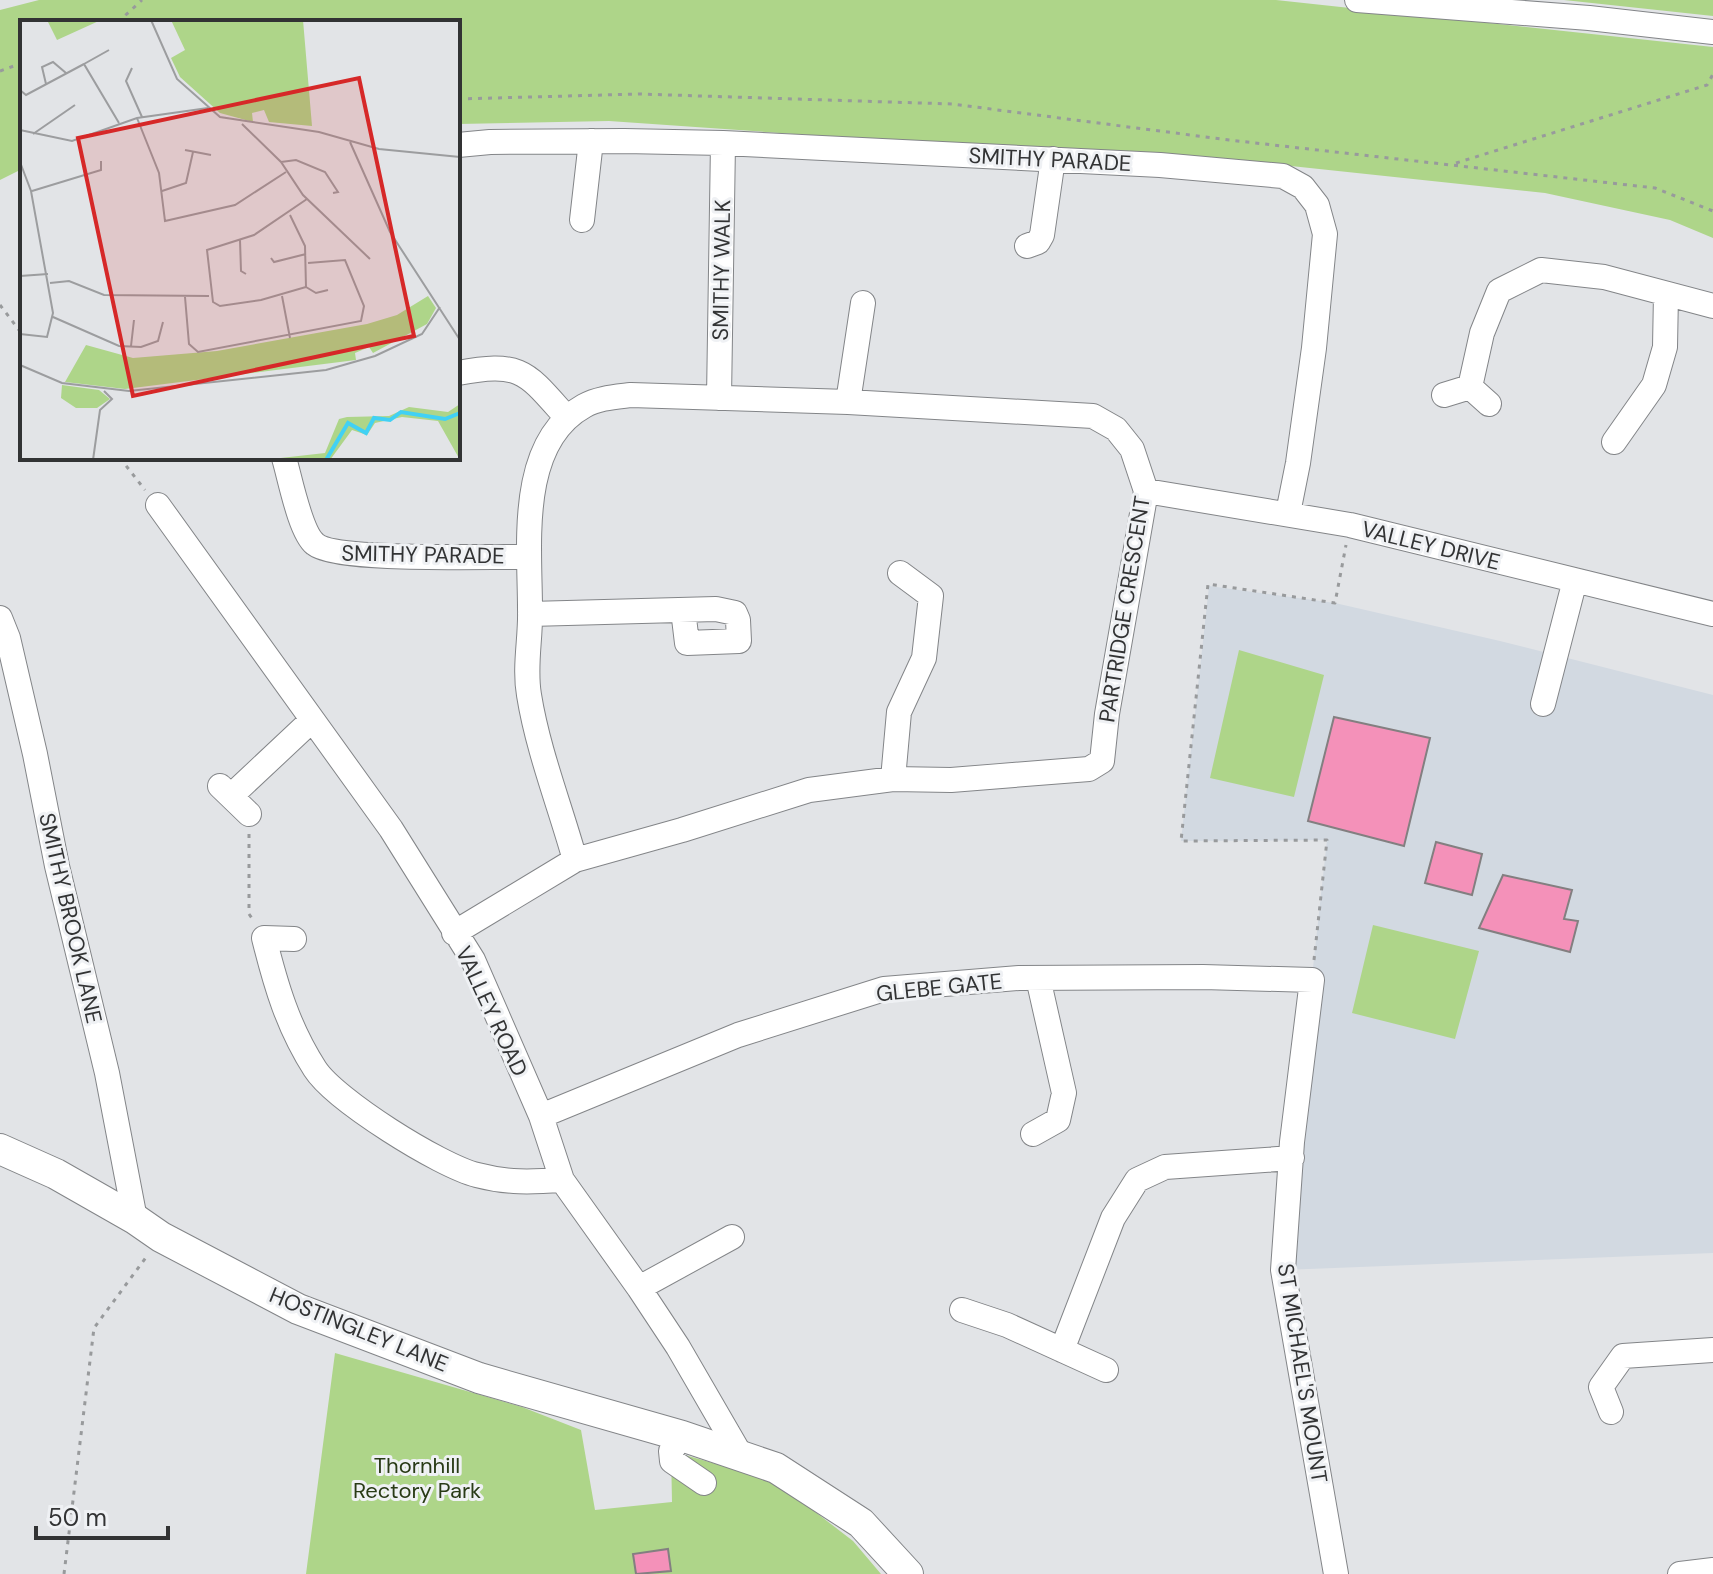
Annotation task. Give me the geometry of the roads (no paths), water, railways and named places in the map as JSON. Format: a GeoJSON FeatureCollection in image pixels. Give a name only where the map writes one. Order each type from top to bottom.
{"type":"FeatureCollection","features":[{"type":"Feature","properties":{"kind":"main road","name":"HOSTINGLEY LANE"},"geometry":{"type":"LineString","coordinates":[[0,1149],[56,1174],[161,1237],[298,1309],[479,1378],[682,1436],[776,1468],[861,1523],[908,1573]]}},
{"type":"Feature","properties":{"kind":"street"},"geometry":{"type":"LineString","coordinates":[[1357,0],[1589,18],[1713,32]]}},
{"type":"Feature","properties":{"kind":"street"},"geometry":{"type":"LineString","coordinates":[[582,220],[591,141]]}},
{"type":"Feature","properties":{"kind":"street","name":"SMITHY PARADE"},"geometry":{"type":"LineString","coordinates":[[460,145],[591,141],[723,143],[1160,165],[1283,176],[1303,187],[1317,205],[1325,234],[1316,334],[1288,513]]}},
{"type":"Feature","properties":{"kind":"street","name":"SMITHY WALK"},"geometry":{"type":"LineString","coordinates":[[719,398],[723,143]]}},
{"type":"Feature","properties":{"kind":"street"},"geometry":{"type":"LineString","coordinates":[[1027,246],[1038,242],[1042,235],[1053,159]]}},
{"type":"Feature","properties":{"kind":"street"},"geometry":{"type":"LineString","coordinates":[[1470,387],[1482,333],[1499,291],[1541,270],[1604,277],[1713,306]]}},
{"type":"Feature","properties":{"kind":"street"},"geometry":{"type":"LineString","coordinates":[[1614,442],[1654,385],[1665,347],[1666,294]]}},
{"type":"Feature","properties":{"kind":"street"},"geometry":{"type":"LineString","coordinates":[[848,402],[863,303]]}},
{"type":"Feature","properties":{"kind":"street"},"geometry":{"type":"LineString","coordinates":[[460,373],[489,367],[519,371],[531,379],[567,418],[549,443],[531,492],[527,660],[528,693],[541,748],[575,860]]}},
{"type":"Feature","properties":{"kind":"street"},"geometry":{"type":"LineString","coordinates":[[1444,395],[1470,387]]}},
{"type":"Feature","properties":{"kind":"street"},"geometry":{"type":"LineString","coordinates":[[1470,387],[1489,404]]}},
{"type":"Feature","properties":{"kind":"street","name":"PARTRIDGE CRESCENT"},"geometry":{"type":"LineString","coordinates":[[454,933],[575,860],[809,790],[893,779],[951,780],[1089,769],[1102,761],[1107,714],[1146,491],[1132,449],[1116,429],[1093,416],[848,402],[631,395],[584,406],[567,418]]}},
{"type":"Feature","properties":{"kind":"street","name":"SMITHY PARADE"},"geometry":{"type":"LineString","coordinates":[[285,460],[307,532],[314,544],[329,551],[404,556],[529,557]]}},
{"type":"Feature","properties":{"kind":"street","name":"VALLEY DRIVE"},"geometry":{"type":"LineString","coordinates":[[1146,491],[1350,525],[1713,614]]}},
{"type":"Feature","properties":{"kind":"street","name":"VALLEY ROAD"},"geometry":{"type":"LineString","coordinates":[[158,505],[391,829],[473,960],[541,1116],[562,1180],[678,1347],[740,1454]]}},
{"type":"Feature","properties":{"kind":"street"},"geometry":{"type":"LineString","coordinates":[[893,779],[899,712],[924,658],[931,596],[900,573]]}},
{"type":"Feature","properties":{"kind":"street"},"geometry":{"type":"LineString","coordinates":[[1543,704],[1575,580]]}},
{"type":"Feature","properties":{"kind":"street"},"geometry":{"type":"LineString","coordinates":[[530,614],[716,609],[735,613],[739,641],[687,643],[683,610]]}},
{"type":"Feature","properties":{"kind":"street","name":"SMITHY BROOK LANE"},"geometry":{"type":"LineString","coordinates":[[0,618],[8,638],[57,866],[107,1073],[135,1219]]}},
{"type":"Feature","properties":{"kind":"street"},"geometry":{"type":"LineString","coordinates":[[249,814],[225,791],[312,720]]}},
{"type":"Feature","properties":{"kind":"street"},"geometry":{"type":"LineString","coordinates":[[294,939],[264,938],[281,1003],[316,1071],[368,1117],[473,1174],[512,1183],[562,1180]]}},
{"type":"Feature","properties":{"kind":"street"},"geometry":{"type":"LineString","coordinates":[[1033,1134],[1058,1120],[1064,1093],[1038,978]]}},
{"type":"Feature","properties":{"kind":"street","name":"GLEBE GATE"},"geometry":{"type":"LineString","coordinates":[[541,1116],[738,1035],[884,989],[1038,978],[1312,980]]}},
{"type":"Feature","properties":{"kind":"street","name":"ST MICHAEL'S MOUNT"},"geometry":{"type":"LineString","coordinates":[[1312,980],[1283,1270],[1336,1574]]}},
{"type":"Feature","properties":{"kind":"street"},"geometry":{"type":"LineString","coordinates":[[1062,1350],[1113,1218],[1137,1180],[1165,1167],[1292,1158]]}},
{"type":"Feature","properties":{"kind":"street"},"geometry":{"type":"LineString","coordinates":[[639,1288],[732,1237]]}},
{"type":"Feature","properties":{"kind":"street"},"geometry":{"type":"LineString","coordinates":[[962,1310],[1007,1325],[1106,1370]]}},
{"type":"Feature","properties":{"kind":"street"},"geometry":{"type":"LineString","coordinates":[[1611,1412],[1601,1387],[1623,1356],[1713,1350]]}},
{"type":"Feature","properties":{"kind":"street"},"geometry":{"type":"LineString","coordinates":[[682,1436],[671,1451],[672,1461],[704,1483]]}},
{"type":"Feature","properties":{"kind":"street"},"geometry":{"type":"LineString","coordinates":[[1680,1574],[1713,1570]]}},
{"type":"Feature","properties":{"kind":"park label","name":"Thornhill Rectory Park"},"geometry":{"type":"Point","coordinates":[417,1478]}}]}
